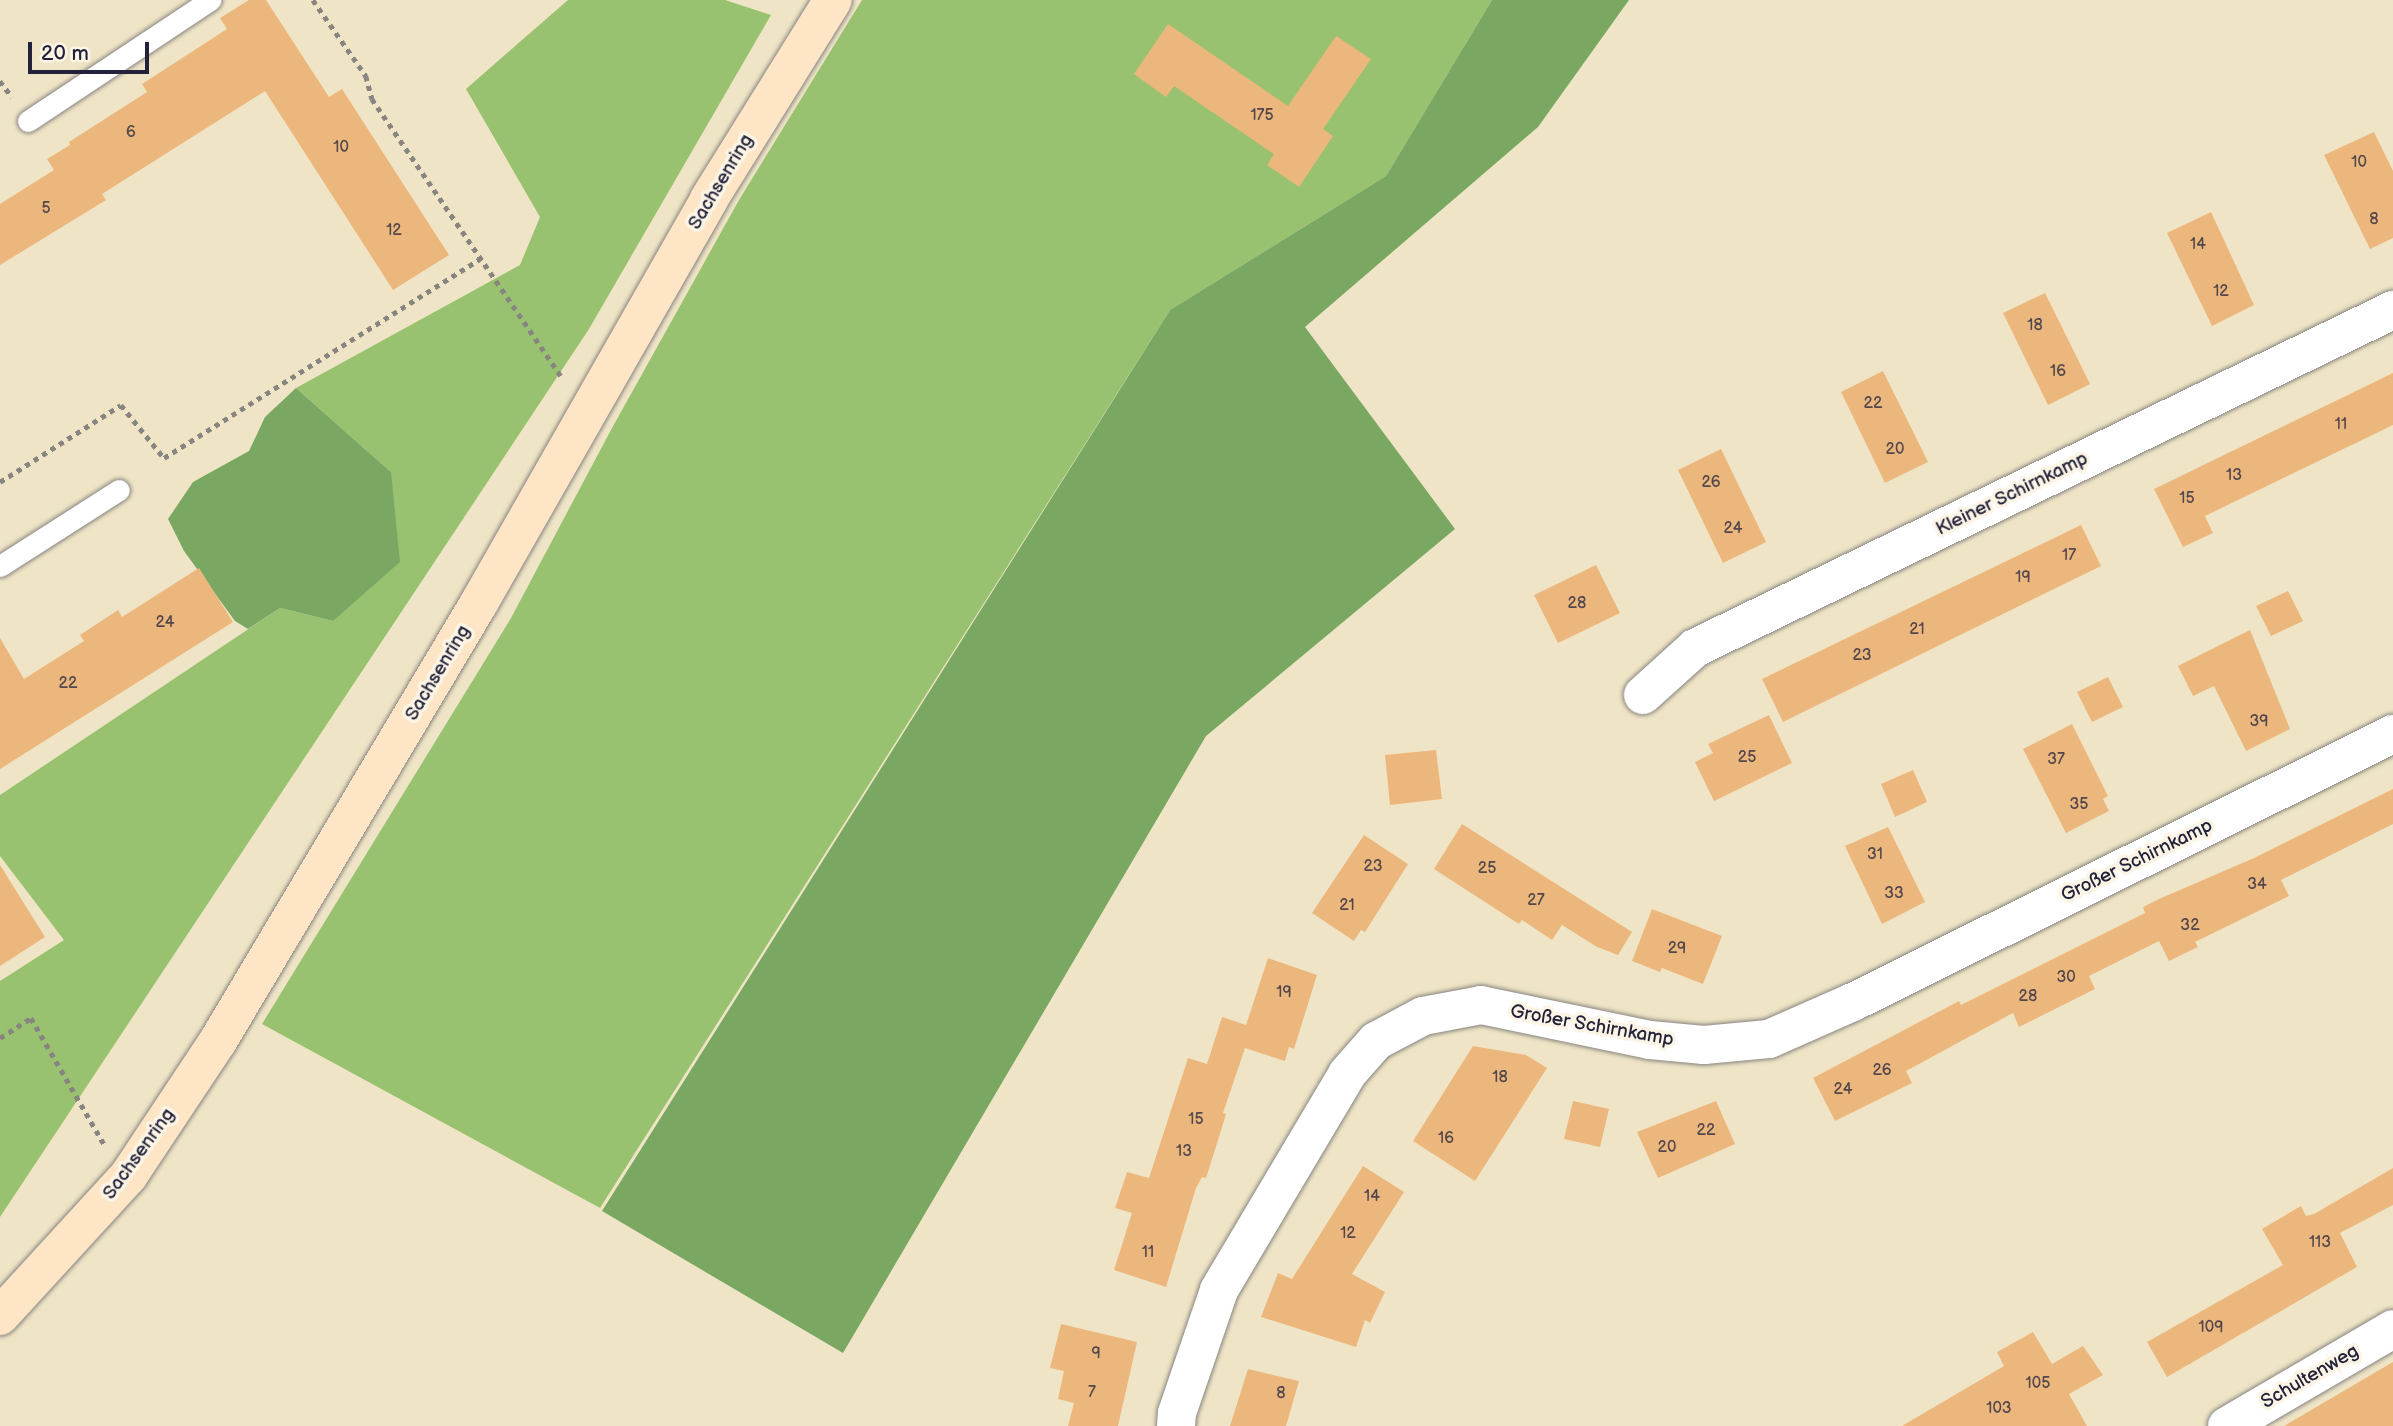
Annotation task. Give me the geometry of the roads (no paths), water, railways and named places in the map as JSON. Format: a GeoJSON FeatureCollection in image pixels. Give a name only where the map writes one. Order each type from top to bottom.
{"type":"FeatureCollection","features":[{"type":"Feature","properties":{"kind":"street","name":"Sachsenring"},"geometry":{"type":"LineString","coordinates":[[0,1316],[129,1175],[225,1029],[479,603],[709,199],[833,0]]}},
{"type":"Feature","properties":{"kind":"street","name":"Kleiner Schirnkamp"},"geometry":{"type":"LineString","coordinates":[[1643,695],[1695,648],[2393,310]]}},
{"type":"Feature","properties":{"kind":"street","name":"Großer Schirnkamp"},"geometry":{"type":"LineString","coordinates":[[1176,1426],[1177,1413],[1219,1290],[1347,1073],[1377,1041],[1423,1016],[1481,1005],[1650,1040],[1704,1045],[1769,1039],[1853,1002],[2393,734]]}},
{"type":"Feature","properties":{"kind":"street","name":"Schultenweg"},"geometry":{"type":"LineString","coordinates":[[2227,1426],[2393,1329]]}},
{"type":"Feature","properties":{"kind":"lane"},"geometry":{"type":"LineString","coordinates":[[28,121],[210,0]]}},
{"type":"Feature","properties":{"kind":"lane"},"geometry":{"type":"LineString","coordinates":[[0,566],[119,489]]}}]}
